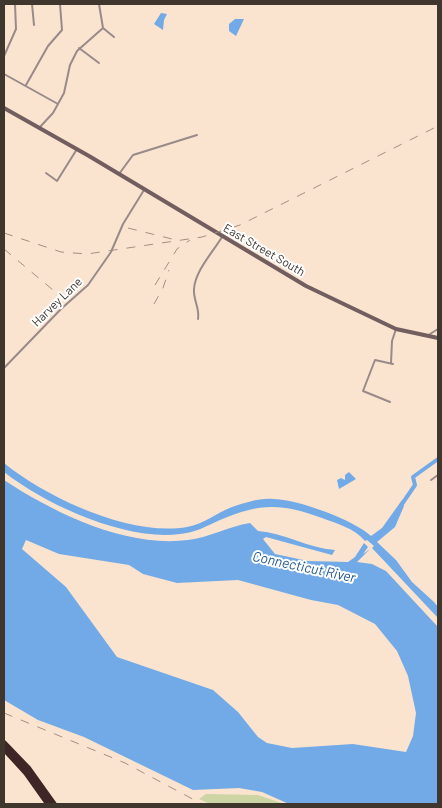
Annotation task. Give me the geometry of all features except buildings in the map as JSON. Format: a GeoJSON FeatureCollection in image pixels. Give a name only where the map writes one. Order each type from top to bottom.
{"type":"FeatureCollection","features":[{"type":"Feature","properties":{"kind":"highway"},"geometry":{"type":"LineString","coordinates":[[4,743],[29,769],[54,804]]}},
{"type":"Feature","properties":{"kind":"highway"},"geometry":{"type":"LineString","coordinates":[[4,749],[26,773],[48,804]]}},
{"type":"Feature","properties":{"kind":"main road","name":"East Street South"},"geometry":{"type":"LineString","coordinates":[[4,108],[89,156],[306,286],[396,329],[438,338]]}},
{"type":"Feature","properties":{"kind":"street"},"geometry":{"type":"LineString","coordinates":[[4,56],[16,29],[15,4]]}},
{"type":"Feature","properties":{"kind":"street"},"geometry":{"type":"LineString","coordinates":[[32,4],[34,25]]}},
{"type":"Feature","properties":{"kind":"street"},"geometry":{"type":"LineString","coordinates":[[26,85],[48,46],[62,30],[60,4]]}},
{"type":"Feature","properties":{"kind":"street"},"geometry":{"type":"LineString","coordinates":[[100,4],[103,28],[114,37]]}},
{"type":"Feature","properties":{"kind":"street"},"geometry":{"type":"LineString","coordinates":[[39,128],[58,104],[65,89],[70,64],[79,48],[103,28]]}},
{"type":"Feature","properties":{"kind":"street"},"geometry":{"type":"LineString","coordinates":[[79,48],[99,63]]}},
{"type":"Feature","properties":{"kind":"street"},"geometry":{"type":"LineString","coordinates":[[4,74],[58,104]]}},
{"type":"Feature","properties":{"kind":"street"},"geometry":{"type":"LineString","coordinates":[[119,174],[134,155],[197,135]]}},
{"type":"Feature","properties":{"kind":"street"},"geometry":{"type":"LineString","coordinates":[[46,173],[57,180],[77,149]]}},
{"type":"Feature","properties":{"kind":"street","name":"Harvey Lane"},"geometry":{"type":"LineString","coordinates":[[4,368],[61,308],[87,286],[111,250],[144,190]]}},
{"type":"Feature","properties":{"kind":"street"},"geometry":{"type":"LineString","coordinates":[[198,319],[194,284],[222,237]]}},
{"type":"Feature","properties":{"kind":"street"},"geometry":{"type":"LineString","coordinates":[[390,402],[363,391],[375,360],[392,364],[392,341],[396,329]]}},
{"type":"Feature","properties":{"kind":"street"},"geometry":{"type":"LineString","coordinates":[[427,336],[438,329]]}},
{"type":"Feature","properties":{"kind":"street"},"geometry":{"type":"LineString","coordinates":[[431,480],[438,475]]}},
{"type":"Feature","properties":{"kind":"green space"},"geometry":{"type":"Polygon","coordinates":[[[206,794],[258,795],[284,804],[210,804],[199,799],[206,794]]]}},
{"type":"Feature","properties":{"kind":"water"},"geometry":{"type":"Polygon","coordinates":[[[161,13],[167,14],[163,30],[154,24],[161,13]]]}},
{"type":"Feature","properties":{"kind":"water"},"geometry":{"type":"Polygon","coordinates":[[[235,19],[244,19],[236,36],[229,31],[229,24],[235,19]]]}},
{"type":"Feature","properties":{"kind":"water"},"geometry":{"type":"Polygon","coordinates":[[[4,463],[43,489],[91,512],[141,526],[165,529],[193,526],[232,507],[257,500],[273,499],[310,506],[352,523],[371,536],[382,528],[402,500],[404,506],[395,527],[377,542],[396,560],[412,582],[434,602],[438,607],[438,618],[372,548],[374,546],[340,524],[307,513],[271,507],[247,510],[200,529],[180,534],[158,535],[135,532],[87,518],[41,497],[4,472],[4,463]]]}},
{"type":"Feature","properties":{"kind":"water"},"geometry":{"type":"Polygon","coordinates":[[[349,472],[356,479],[339,489],[337,480],[341,478],[345,480],[345,475],[349,472]]]}},
{"type":"Feature","properties":{"kind":"water","name":"Connecticut River"},"geometry":{"type":"Polygon","coordinates":[[[4,480],[68,516],[116,533],[140,539],[188,540],[250,523],[258,531],[335,550],[332,555],[266,537],[263,539],[275,554],[308,561],[348,562],[355,557],[364,543],[368,547],[363,554],[370,549],[357,562],[372,564],[386,571],[438,627],[438,804],[289,804],[262,792],[239,788],[193,790],[84,737],[38,720],[4,700],[4,480]],[[26,540],[22,549],[66,587],[117,657],[213,690],[238,712],[258,737],[267,743],[292,748],[353,744],[406,752],[413,736],[416,713],[408,676],[397,651],[375,624],[338,605],[311,600],[238,580],[177,583],[143,574],[129,565],[59,554],[26,540]]]}},
{"type":"Feature","properties":{"kind":"waterway"},"geometry":{"type":"LineString","coordinates":[[402,504],[415,485],[413,477],[438,459]]}},
{"type":"Feature","properties":{"kind":"railway"},"geometry":{"type":"LineString","coordinates":[[4,233],[61,252],[87,254],[202,237],[240,225],[438,126]]}},
{"type":"Feature","properties":{"kind":"railway"},"geometry":{"type":"LineString","coordinates":[[128,228],[172,239]]}},
{"type":"Feature","properties":{"kind":"railway"},"geometry":{"type":"LineString","coordinates":[[155,285],[177,249],[190,240]]}},
{"type":"Feature","properties":{"kind":"railway"},"geometry":{"type":"LineString","coordinates":[[4,249],[53,290]]}},
{"type":"Feature","properties":{"kind":"railway"},"geometry":{"type":"LineString","coordinates":[[154,304],[163,288],[169,270]]}},
{"type":"Feature","properties":{"kind":"railway"},"geometry":{"type":"LineString","coordinates":[[4,713],[125,763],[202,804]]}}]}
